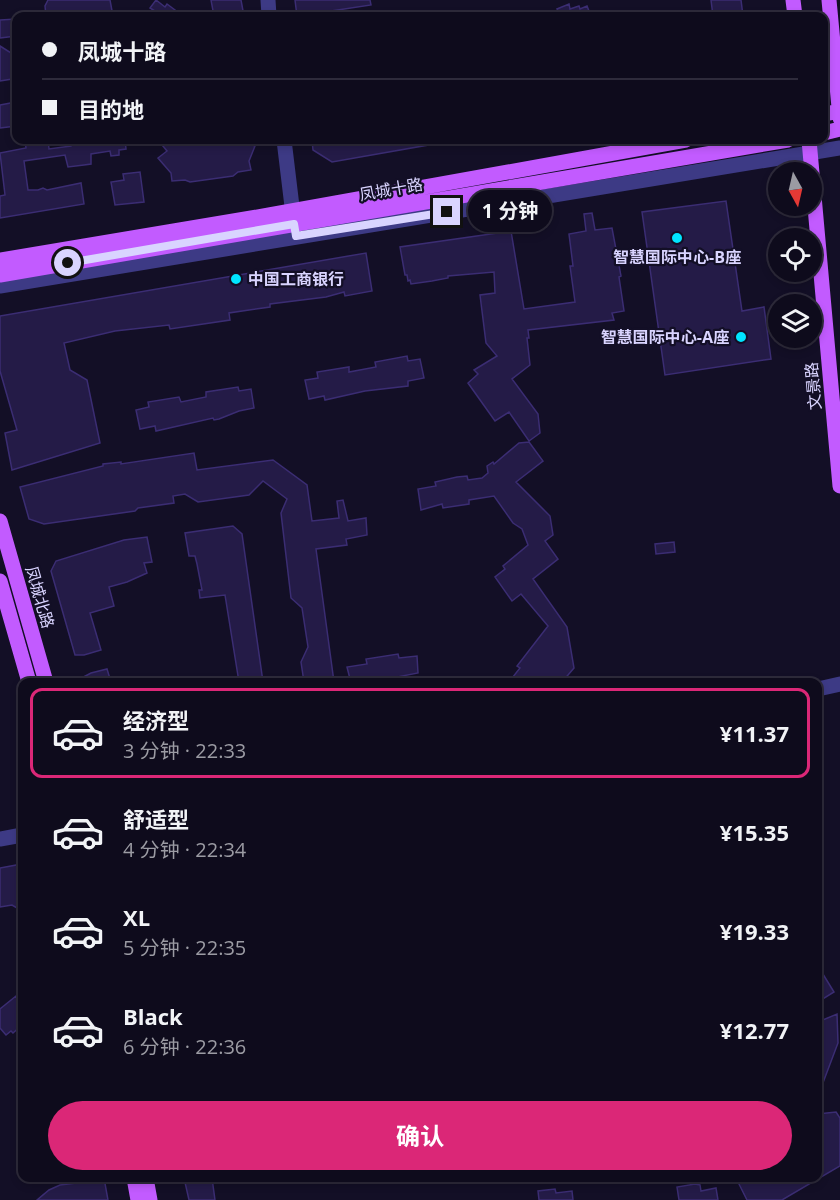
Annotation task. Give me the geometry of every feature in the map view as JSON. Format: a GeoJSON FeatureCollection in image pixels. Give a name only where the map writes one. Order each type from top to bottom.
{"type":"FeatureCollection","features":[{"type":"Feature","properties":{"kind":"main road"},"geometry":{"type":"LineString","coordinates":[[829,0],[836,113]]}},
{"type":"Feature","properties":{"kind":"main road","name":"凤城十路"},"geometry":{"type":"LineString","coordinates":[[0,260],[294,223],[667,144]]}},
{"type":"Feature","properties":{"kind":"main road","name":"凤城十路"},"geometry":{"type":"LineString","coordinates":[[0,275],[764,144]]}},
{"type":"Feature","properties":{"kind":"main road","name":"文景路"},"geometry":{"type":"LineString","coordinates":[[810,147],[840,486]]}},
{"type":"Feature","properties":{"kind":"main road","name":"凤城北路"},"geometry":{"type":"LineString","coordinates":[[0,521],[45,678]]}},
{"type":"Feature","properties":{"kind":"main road","name":"凤城北路"},"geometry":{"type":"LineString","coordinates":[[0,580],[28,678]]}},
{"type":"Feature","properties":{"kind":"main road"},"geometry":{"type":"LineString","coordinates":[[135,1182],[138,1200]]}},
{"type":"Feature","properties":{"kind":"main road"},"geometry":{"type":"LineString","coordinates":[[147,1182],[150,1200]]}},
{"type":"Feature","properties":{"kind":"street"},"geometry":{"type":"LineString","coordinates":[[284,144],[294,223]]}},
{"type":"Feature","properties":{"kind":"street"},"geometry":{"type":"LineString","coordinates":[[0,286],[294,223],[810,147],[840,148]]}},
{"type":"Feature","properties":{"kind":"street"},"geometry":{"type":"LineString","coordinates":[[822,687],[840,684]]}},
{"type":"Feature","properties":{"kind":"street"},"geometry":{"type":"LineString","coordinates":[[0,839],[18,836]]}},
{"type":"Feature","properties":{"kind":"building"},"geometry":{"type":"Polygon","coordinates":[[[48,0],[110,0],[112,12],[46,12],[48,0]]]}},
{"type":"Feature","properties":{"kind":"building"},"geometry":{"type":"Polygon","coordinates":[[[156,0],[165,7],[167,4],[178,12],[154,12],[150,8],[156,0]]]}},
{"type":"Feature","properties":{"kind":"building"},"geometry":{"type":"Polygon","coordinates":[[[211,0],[241,0],[243,12],[213,12],[211,0]]]}},
{"type":"Feature","properties":{"kind":"building"},"geometry":{"type":"Polygon","coordinates":[[[295,0],[370,0],[371,5],[325,12],[296,12],[295,0]]]}},
{"type":"Feature","properties":{"kind":"building"},"geometry":{"type":"Polygon","coordinates":[[[711,0],[741,0],[742,12],[712,12],[711,0]]]}},
{"type":"Feature","properties":{"kind":"building"},"geometry":{"type":"Polygon","coordinates":[[[569,4],[570,9],[587,6],[589,12],[558,12],[557,9],[569,4]]]}},
{"type":"Feature","properties":{"kind":"building"},"geometry":{"type":"Polygon","coordinates":[[[12,19],[12,36],[0,38],[0,20],[12,19]]]}},
{"type":"Feature","properties":{"kind":"building"},"geometry":{"type":"Polygon","coordinates":[[[0,46],[12,54],[12,79],[0,81],[0,46]]]}},
{"type":"Feature","properties":{"kind":"building"},"geometry":{"type":"Polygon","coordinates":[[[12,103],[12,126],[0,128],[0,105],[12,103]]]}},
{"type":"Feature","properties":{"kind":"building"},"geometry":{"type":"Polygon","coordinates":[[[26,144],[48,144],[49,149],[72,144],[125,144],[126,149],[119,150],[119,155],[111,156],[110,151],[91,154],[91,164],[68,167],[65,155],[24,161],[28,190],[43,188],[47,190],[81,183],[84,204],[0,218],[0,196],[5,195],[0,153],[26,148],[26,144]]]}},
{"type":"Feature","properties":{"kind":"building"},"geometry":{"type":"Polygon","coordinates":[[[161,144],[250,144],[255,146],[249,161],[251,170],[238,172],[233,176],[190,182],[172,181],[171,173],[158,158],[167,151],[161,144]]]}},
{"type":"Feature","properties":{"kind":"building"},"geometry":{"type":"Polygon","coordinates":[[[312,144],[434,144],[332,162],[313,150],[312,144]]]}},
{"type":"Feature","properties":{"kind":"building"},"geometry":{"type":"Polygon","coordinates":[[[140,172],[144,202],[115,205],[111,182],[124,180],[123,174],[140,172]]]}},
{"type":"Feature","properties":{"kind":"building"},"geometry":{"type":"Polygon","coordinates":[[[726,201],[742,311],[764,307],[771,359],[665,375],[642,212],[726,201]]]}},
{"type":"Feature","properties":{"kind":"building"},"geometry":{"type":"Polygon","coordinates":[[[592,213],[595,230],[612,228],[621,276],[619,277],[624,311],[612,313],[614,320],[528,330],[530,365],[512,379],[538,414],[540,433],[529,441],[509,412],[495,421],[468,383],[478,374],[474,370],[497,356],[486,343],[480,295],[495,293],[494,272],[448,276],[448,278],[411,284],[405,275],[400,247],[511,231],[524,309],[575,302],[570,266],[573,266],[569,234],[586,231],[584,214],[592,213]]]}},
{"type":"Feature","properties":{"kind":"building"},"geometry":{"type":"Polygon","coordinates":[[[366,253],[372,291],[345,296],[344,292],[326,297],[270,304],[270,307],[229,313],[230,320],[170,329],[169,325],[115,331],[64,343],[70,370],[87,380],[100,443],[12,470],[5,433],[17,430],[0,371],[0,316],[366,253]]]}},
{"type":"Feature","properties":{"kind":"building"},"geometry":{"type":"Polygon","coordinates":[[[407,356],[408,361],[420,359],[424,378],[408,381],[408,386],[365,391],[325,400],[324,396],[309,399],[305,380],[318,378],[317,372],[349,367],[349,372],[376,367],[375,362],[407,356]]]}},
{"type":"Feature","properties":{"kind":"building"},"geometry":{"type":"Polygon","coordinates":[[[238,387],[239,391],[251,389],[254,408],[219,419],[214,420],[213,418],[156,431],[155,426],[140,429],[136,410],[149,407],[148,402],[179,397],[181,402],[206,397],[206,392],[238,387]]]}},
{"type":"Feature","properties":{"kind":"building"},"geometry":{"type":"Polygon","coordinates":[[[529,442],[543,461],[516,482],[550,516],[553,535],[545,541],[558,559],[533,579],[567,627],[574,668],[565,678],[512,678],[520,668],[517,666],[548,626],[521,594],[512,601],[495,577],[505,569],[503,566],[528,545],[522,529],[513,523],[494,496],[469,500],[469,504],[443,508],[442,504],[421,510],[418,489],[436,486],[435,482],[457,477],[467,476],[468,480],[482,478],[488,473],[487,466],[493,462],[494,464],[519,443],[529,442]]]}},
{"type":"Feature","properties":{"kind":"building"},"geometry":{"type":"Polygon","coordinates":[[[194,453],[197,470],[273,460],[307,485],[312,521],[339,518],[337,501],[343,500],[348,521],[366,518],[367,535],[346,539],[347,545],[316,549],[333,678],[303,678],[301,662],[308,647],[302,608],[291,598],[281,513],[287,499],[263,481],[249,495],[198,502],[185,494],[173,496],[174,503],[138,508],[135,511],[44,524],[29,519],[20,487],[103,466],[103,464],[121,462],[121,464],[194,453]]]}},
{"type":"Feature","properties":{"kind":"building"},"geometry":{"type":"Polygon","coordinates":[[[233,526],[242,534],[262,678],[238,678],[225,595],[200,598],[199,590],[202,590],[195,556],[189,556],[185,533],[233,526]]]}},
{"type":"Feature","properties":{"kind":"building"},"geometry":{"type":"Polygon","coordinates":[[[147,537],[152,562],[144,563],[147,573],[109,587],[114,606],[90,613],[101,650],[75,655],[51,571],[56,561],[124,540],[147,537]]]}},
{"type":"Feature","properties":{"kind":"building"},"geometry":{"type":"Polygon","coordinates":[[[674,542],[675,552],[656,554],[655,544],[674,542]]]}},
{"type":"Feature","properties":{"kind":"building"},"geometry":{"type":"Polygon","coordinates":[[[398,654],[399,658],[417,656],[418,673],[397,678],[350,678],[347,667],[367,664],[366,659],[398,654]]]}},
{"type":"Feature","properties":{"kind":"building"},"geometry":{"type":"Polygon","coordinates":[[[107,669],[110,678],[82,678],[107,669]]]}},
{"type":"Feature","properties":{"kind":"building"},"geometry":{"type":"Polygon","coordinates":[[[18,865],[18,909],[12,905],[0,907],[0,868],[18,865]]]}},
{"type":"Feature","properties":{"kind":"building"},"geometry":{"type":"Polygon","coordinates":[[[822,972],[834,992],[822,1000],[822,972]]]}},
{"type":"Feature","properties":{"kind":"building"},"geometry":{"type":"Polygon","coordinates":[[[16,996],[18,999],[18,1029],[13,1033],[11,1031],[6,1035],[0,1028],[0,1009],[16,996]]]}},
{"type":"Feature","properties":{"kind":"building"},"geometry":{"type":"Polygon","coordinates":[[[837,1014],[838,1043],[822,1085],[822,1020],[837,1014]]]}},
{"type":"Feature","properties":{"kind":"building"},"geometry":{"type":"Polygon","coordinates":[[[836,1112],[840,1118],[840,1166],[822,1177],[822,1114],[836,1112]]]}},
{"type":"Feature","properties":{"kind":"building"},"geometry":{"type":"Polygon","coordinates":[[[105,1182],[108,1200],[37,1200],[49,1190],[60,1185],[105,1182]]]}},
{"type":"Feature","properties":{"kind":"building"},"geometry":{"type":"Polygon","coordinates":[[[185,1182],[213,1182],[215,1200],[189,1200],[185,1182]]]}},
{"type":"Feature","properties":{"kind":"building"},"geometry":{"type":"Polygon","coordinates":[[[738,1182],[813,1182],[782,1200],[747,1200],[738,1182]]]}},
{"type":"Feature","properties":{"kind":"building"},"geometry":{"type":"Polygon","coordinates":[[[700,1185],[701,1191],[716,1188],[718,1200],[679,1200],[677,1187],[700,1185]]]}},
{"type":"Feature","properties":{"kind":"building"},"geometry":{"type":"Polygon","coordinates":[[[555,1189],[556,1193],[572,1191],[573,1200],[539,1200],[538,1191],[555,1189]]]}},
{"type":"Feature","properties":{"kind":"place","name":"智慧国际中心-B座"},"geometry":{"type":"Point","coordinates":[677,238]}},
{"type":"Feature","properties":{"kind":"place","name":"中国工商银行"},"geometry":{"type":"Point","coordinates":[236,279]}},
{"type":"Feature","properties":{"kind":"place","name":"智慧国际中心-A座"},"geometry":{"type":"Point","coordinates":[741,337]}},
{"type":"Feature","properties":{"kind":"route"},"geometry":{"type":"LineString","coordinates":[[68,263],[294,224],[296,236],[447,212]]}}]}
